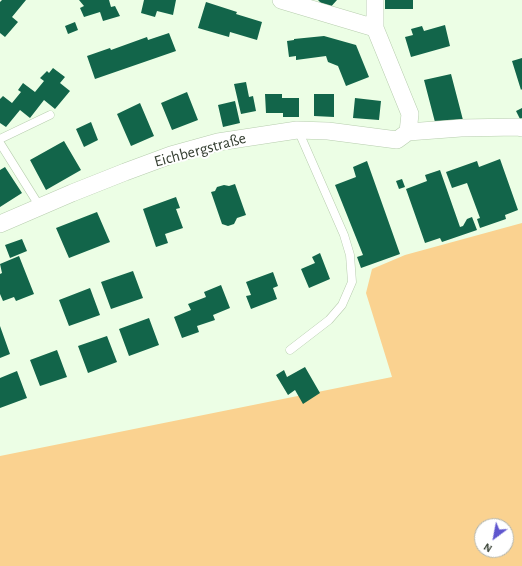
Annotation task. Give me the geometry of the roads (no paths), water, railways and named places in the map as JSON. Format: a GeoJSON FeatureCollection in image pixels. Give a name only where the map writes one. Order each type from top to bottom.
{"type":"FeatureCollection","features":[{"type":"Feature","properties":{"kind":"street"},"geometry":{"type":"LineString","coordinates":[[281,0],[375,28]]}},
{"type":"Feature","properties":{"kind":"street"},"geometry":{"type":"LineString","coordinates":[[375,0],[375,28],[410,114],[408,132]]}},
{"type":"Feature","properties":{"kind":"street","name":"Eichbergstraße"},"geometry":{"type":"LineString","coordinates":[[0,224],[170,155],[218,142],[298,130],[328,131],[397,140],[408,132],[518,126],[522,128]]}},
{"type":"Feature","properties":{"kind":"lane"},"geometry":{"type":"LineString","coordinates":[[0,139],[50,115]]}},
{"type":"Feature","properties":{"kind":"lane"},"geometry":{"type":"LineString","coordinates":[[290,350],[329,320],[342,305],[352,282],[350,255],[344,235],[298,130]]}},
{"type":"Feature","properties":{"kind":"lane"},"geometry":{"type":"LineString","coordinates":[[0,143],[40,207]]}}]}
